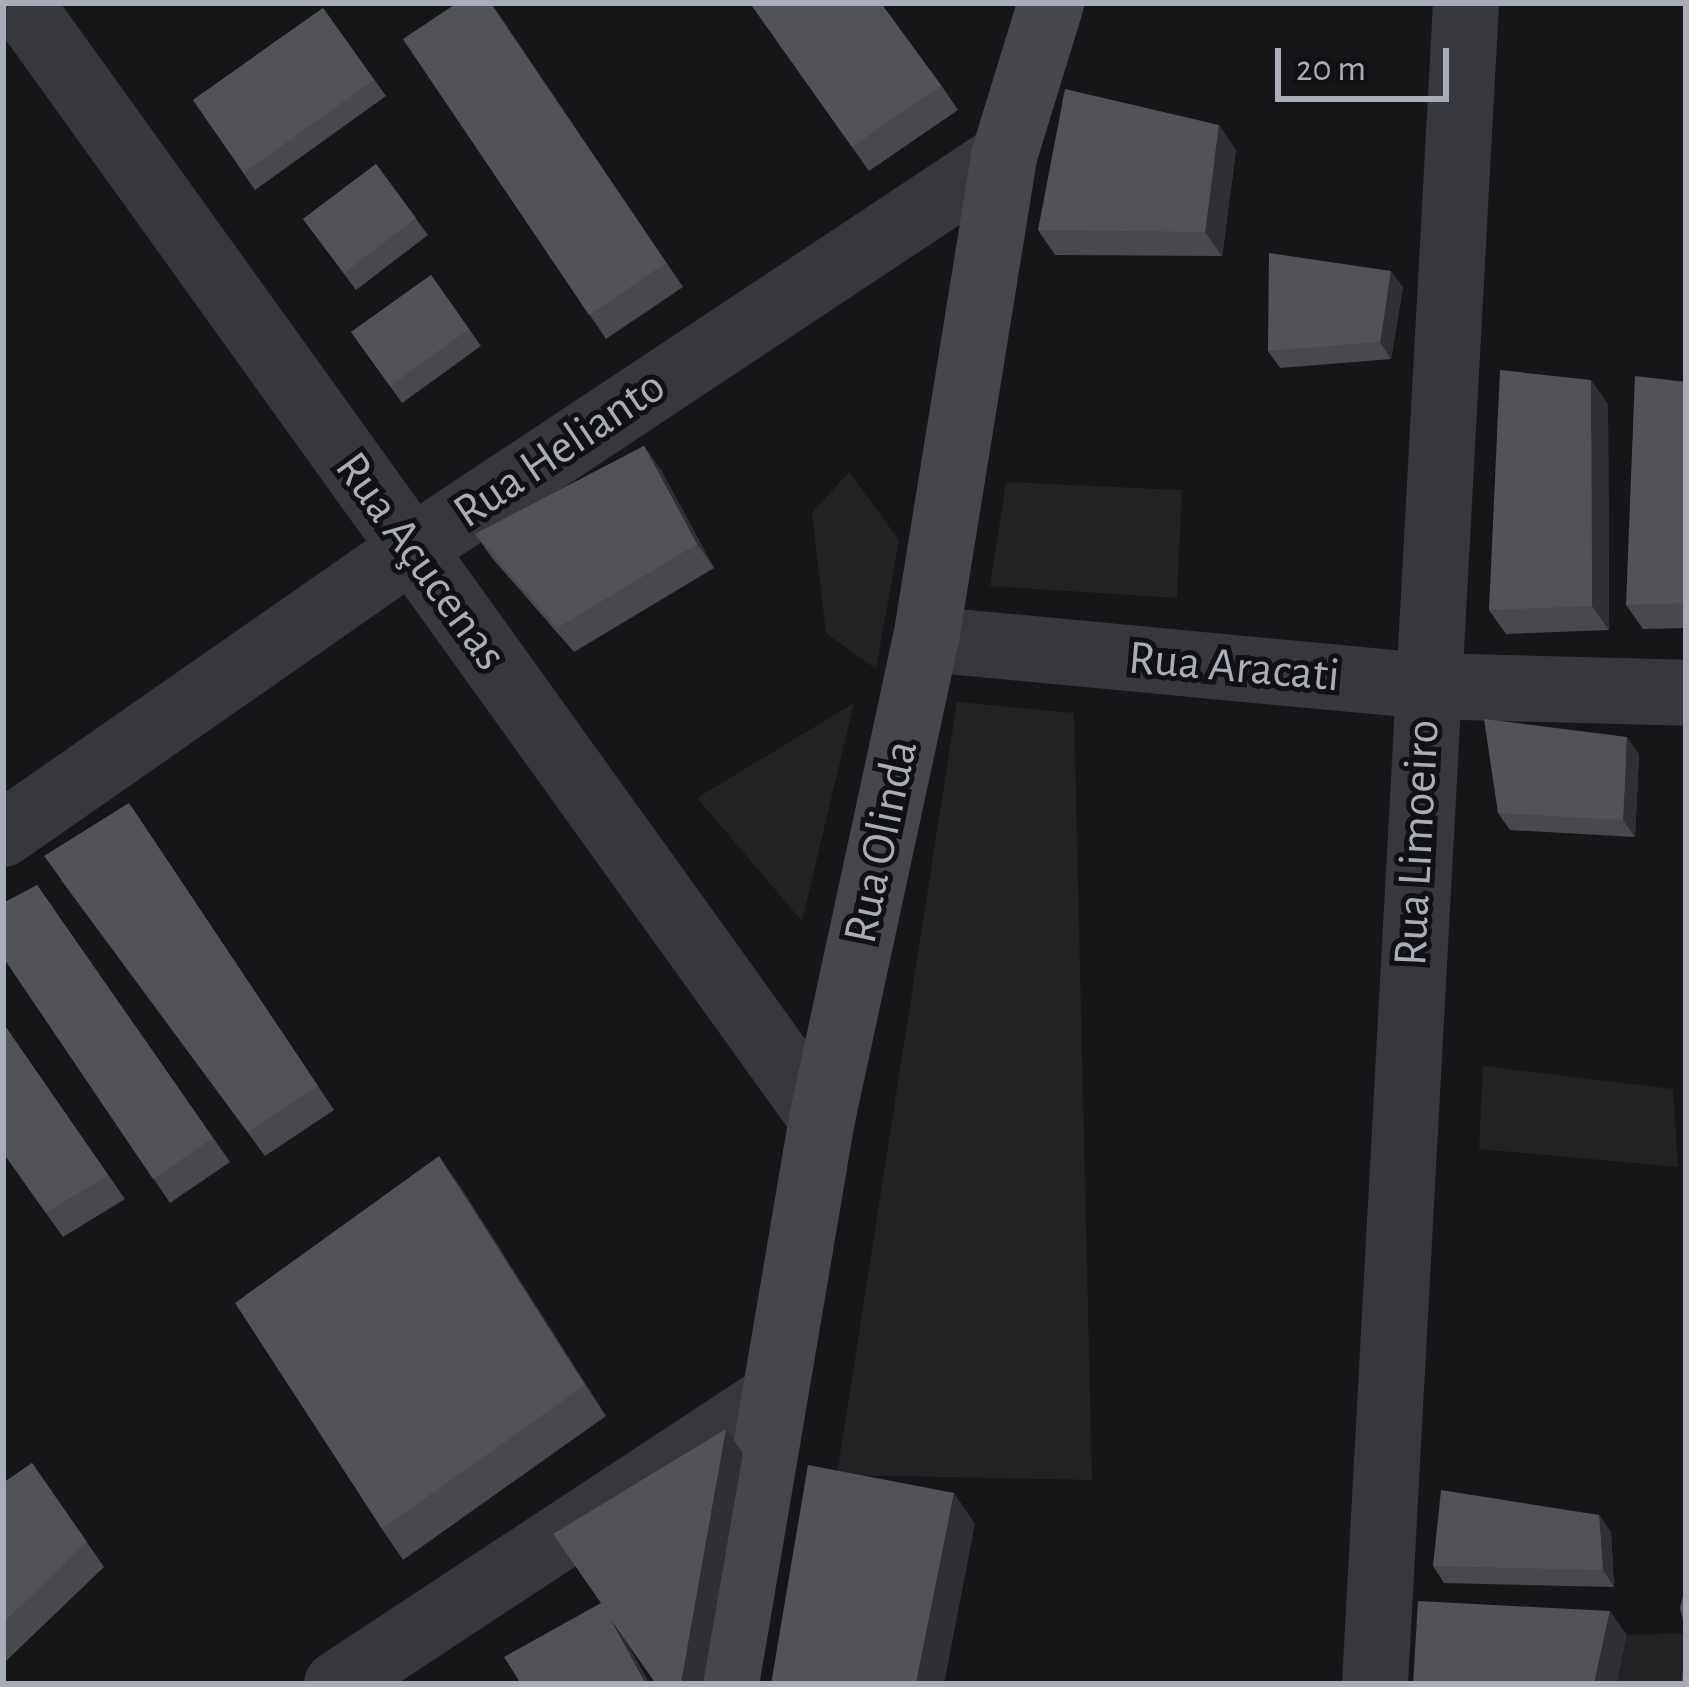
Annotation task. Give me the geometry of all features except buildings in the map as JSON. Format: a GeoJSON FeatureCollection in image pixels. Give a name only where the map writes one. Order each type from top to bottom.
{"type":"FeatureCollection","features":[{"type":"Feature","properties":{"kind":"street","name":"Rua Açucenas"},"geometry":{"type":"LineString","coordinates":[[20,3],[822,1119]]}},
{"type":"Feature","properties":{"kind":"street","name":"Rua Olinda"},"geometry":{"type":"LineString","coordinates":[[726,1684],[822,1119],[926,639],[1004,156],[1051,3]]}},
{"type":"Feature","properties":{"kind":"street","name":"Rua Limoeiro"},"geometry":{"type":"LineString","coordinates":[[1375,1684],[1466,3]]}},
{"type":"Feature","properties":{"kind":"street","name":"Rua Helianto"},"geometry":{"type":"LineString","coordinates":[[3,834],[410,550],[1004,156]]}},
{"type":"Feature","properties":{"kind":"street","name":"Rua Aracati"},"geometry":{"type":"LineString","coordinates":[[926,639],[1426,686],[1686,693]]}},
{"type":"Feature","properties":{"kind":"street"},"geometry":{"type":"LineString","coordinates":[[337,1684],[773,1397]]}},
{"type":"Feature","properties":{"kind":"shaded area"},"geometry":{"type":"Polygon","coordinates":[[[849,472],[899,540],[876,669],[826,633],[812,513],[849,472]]]}},
{"type":"Feature","properties":{"kind":"shaded area"},"geometry":{"type":"Polygon","coordinates":[[[1006,482],[1182,490],[1177,598],[990,586],[1006,482]]]}},
{"type":"Feature","properties":{"kind":"shaded area"},"geometry":{"type":"Polygon","coordinates":[[[957,702],[1074,713],[1092,1480],[837,1475],[957,702]]]}},
{"type":"Feature","properties":{"kind":"shaded area"},"geometry":{"type":"Polygon","coordinates":[[[854,703],[802,921],[697,798],[854,703]]]}},
{"type":"Feature","properties":{"kind":"shaded area"},"geometry":{"type":"Polygon","coordinates":[[[1483,1066],[1673,1089],[1678,1167],[1479,1149],[1483,1066]]]}},
{"type":"Feature","properties":{"kind":"shaded area"},"geometry":{"type":"Polygon","coordinates":[[[1686,1633],[1686,1684],[1617,1684],[1627,1635],[1686,1633]]]}}]}
